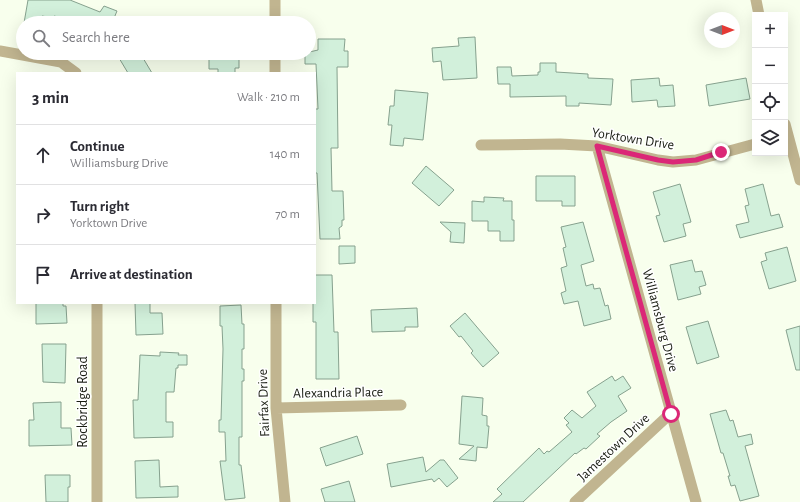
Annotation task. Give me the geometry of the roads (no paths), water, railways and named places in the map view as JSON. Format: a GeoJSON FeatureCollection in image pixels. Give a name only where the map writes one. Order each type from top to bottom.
{"type":"FeatureCollection","features":[{"type":"Feature","properties":{"kind":"street"},"geometry":{"type":"LineString","coordinates":[[274,0],[275,16]]}},
{"type":"Feature","properties":{"kind":"street"},"geometry":{"type":"LineString","coordinates":[[756,0],[758,12]]}},
{"type":"Feature","properties":{"kind":"street"},"geometry":{"type":"LineString","coordinates":[[0,51],[16,54]]}},
{"type":"Feature","properties":{"kind":"street"},"geometry":{"type":"LineString","coordinates":[[50,60],[61,62],[75,72]]}},
{"type":"Feature","properties":{"kind":"street"},"geometry":{"type":"LineString","coordinates":[[275,60],[275,72]]}},
{"type":"Feature","properties":{"kind":"street"},"geometry":{"type":"LineString","coordinates":[[788,139],[800,139]]}},
{"type":"Feature","properties":{"kind":"street"},"geometry":{"type":"LineString","coordinates":[[788,142],[800,180]]}},
{"type":"Feature","properties":{"kind":"street","name":"Yorktown Drive"},"geometry":{"type":"LineString","coordinates":[[481,145],[560,144],[597,146],[673,162],[696,160],[752,145]]}},
{"type":"Feature","properties":{"kind":"street","name":"Williamsburg Drive"},"geometry":{"type":"LineString","coordinates":[[597,146],[696,502]]}},
{"type":"Feature","properties":{"kind":"street","name":"Rockbridge Road"},"geometry":{"type":"LineString","coordinates":[[97,304],[97,502]]}},
{"type":"Feature","properties":{"kind":"street","name":"Fairfax Drive"},"geometry":{"type":"LineString","coordinates":[[276,304],[276,408],[285,502]]}},
{"type":"Feature","properties":{"kind":"street","name":"Alexandria Place"},"geometry":{"type":"LineString","coordinates":[[276,408],[401,405]]}},
{"type":"Feature","properties":{"kind":"street","name":"Jamestown Drive"},"geometry":{"type":"LineString","coordinates":[[575,502],[671,414]]}}]}
